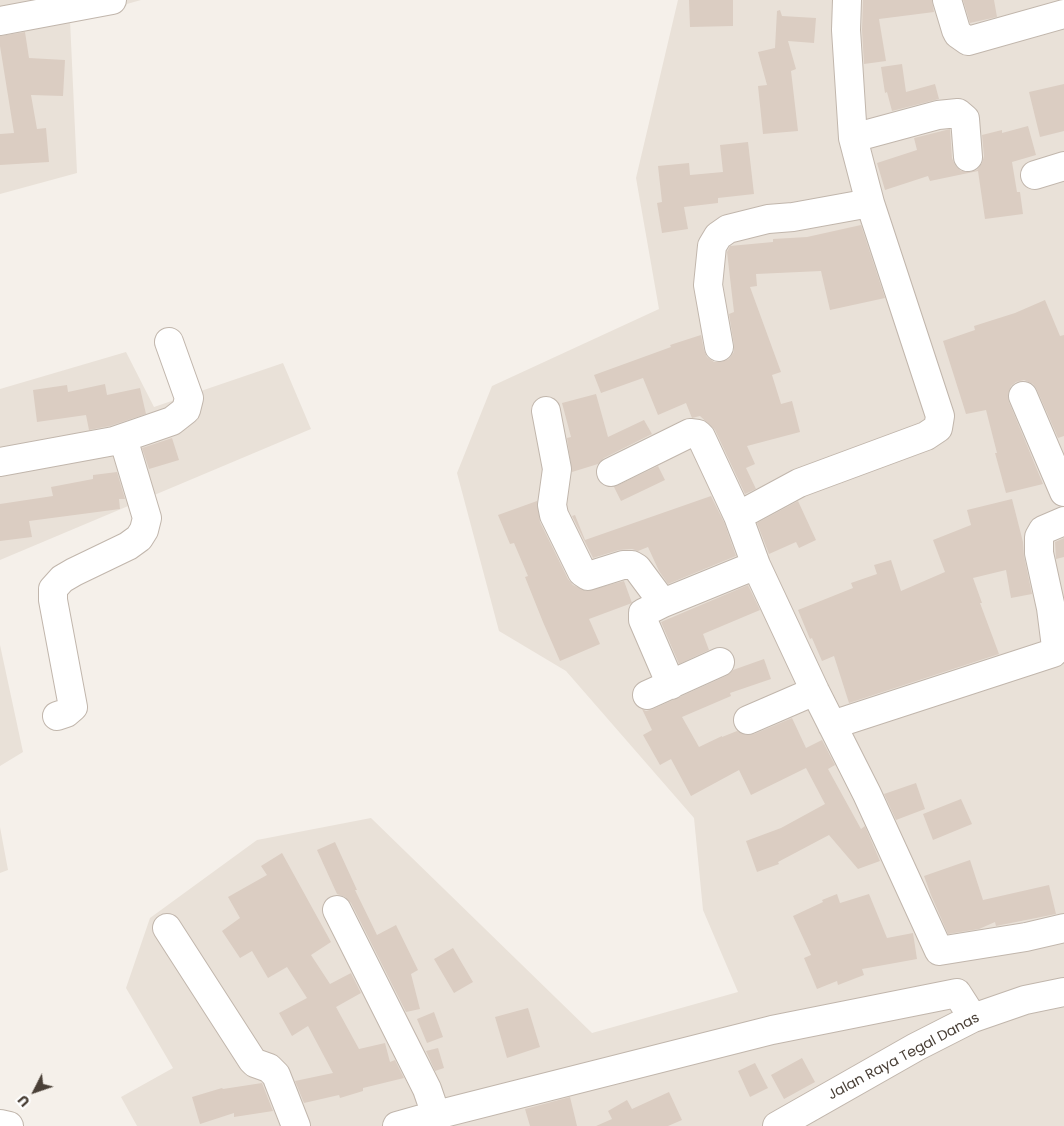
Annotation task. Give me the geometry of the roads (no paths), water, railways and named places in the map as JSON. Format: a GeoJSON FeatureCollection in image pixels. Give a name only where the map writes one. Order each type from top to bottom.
{"type":"FeatureCollection","features":[{"type":"Feature","properties":{"kind":"street"},"geometry":{"type":"LineString","coordinates":[[0,19],[112,0]]}},
{"type":"Feature","properties":{"kind":"street"},"geometry":{"type":"LineString","coordinates":[[738,516],[799,483],[926,436],[938,428],[940,416],[870,203],[853,138],[846,30],[847,0]]}},
{"type":"Feature","properties":{"kind":"street"},"geometry":{"type":"LineString","coordinates":[[947,0],[958,34],[968,41],[1064,14]]}},
{"type":"Feature","properties":{"kind":"street"},"geometry":{"type":"LineString","coordinates":[[853,138],[938,115],[958,113],[966,119],[968,157]]}},
{"type":"Feature","properties":{"kind":"street"},"geometry":{"type":"LineString","coordinates":[[1035,175],[1064,166]]}},
{"type":"Feature","properties":{"kind":"street"},"geometry":{"type":"LineString","coordinates":[[719,347],[708,285],[712,246],[718,236],[728,229],[768,218],[793,217],[870,203]]}},
{"type":"Feature","properties":{"kind":"street"},"geometry":{"type":"LineString","coordinates":[[0,462],[123,438],[172,421],[182,414],[188,405],[189,398],[169,342]]}},
{"type":"Feature","properties":{"kind":"street"},"geometry":{"type":"LineString","coordinates":[[1023,396],[1055,444],[1064,492]]}},
{"type":"Feature","properties":{"kind":"street"},"geometry":{"type":"LineString","coordinates":[[546,411],[557,469],[552,505],[554,515],[582,572],[588,576],[623,565],[632,565],[637,568],[663,603]]}},
{"type":"Feature","properties":{"kind":"street"},"geometry":{"type":"LineString","coordinates":[[611,472],[690,433],[698,434],[704,441],[738,516],[756,565],[815,691],[867,794],[939,951],[1026,937],[1064,928]]}},
{"type":"Feature","properties":{"kind":"street"},"geometry":{"type":"LineString","coordinates":[[57,716],[66,713],[73,706],[53,600],[53,589],[68,576],[128,546],[139,538],[144,530],[147,518],[123,438]]}},
{"type":"Feature","properties":{"kind":"street"},"geometry":{"type":"LineString","coordinates":[[832,725],[1053,653],[1056,647],[1051,608],[1039,553],[1039,537],[1043,530],[1064,522]]}},
{"type":"Feature","properties":{"kind":"street"},"geometry":{"type":"LineString","coordinates":[[720,662],[659,690],[642,618],[643,613],[756,565]]}},
{"type":"Feature","properties":{"kind":"street"},"geometry":{"type":"LineString","coordinates":[[748,720],[815,691]]}},
{"type":"Feature","properties":{"kind":"street"},"geometry":{"type":"LineString","coordinates":[[337,910],[432,1103]]}},
{"type":"Feature","properties":{"kind":"street"},"geometry":{"type":"LineString","coordinates":[[167,928],[252,1060],[269,1068],[276,1075],[293,1118]]}},
{"type":"Feature","properties":{"kind":"street","name":"Jalan Raya Tegal Danas"},"geometry":{"type":"LineString","coordinates":[[777,1126],[916,1047],[973,1018],[1025,1000],[1064,992]]}},
{"type":"Feature","properties":{"kind":"street"},"geometry":{"type":"LineString","coordinates":[[397,1126],[432,1103],[772,1030],[957,993],[973,1018]]}},
{"type":"Feature","properties":{"kind":"street"},"geometry":{"type":"LineString","coordinates":[[0,1124],[9,1126]]}}]}
